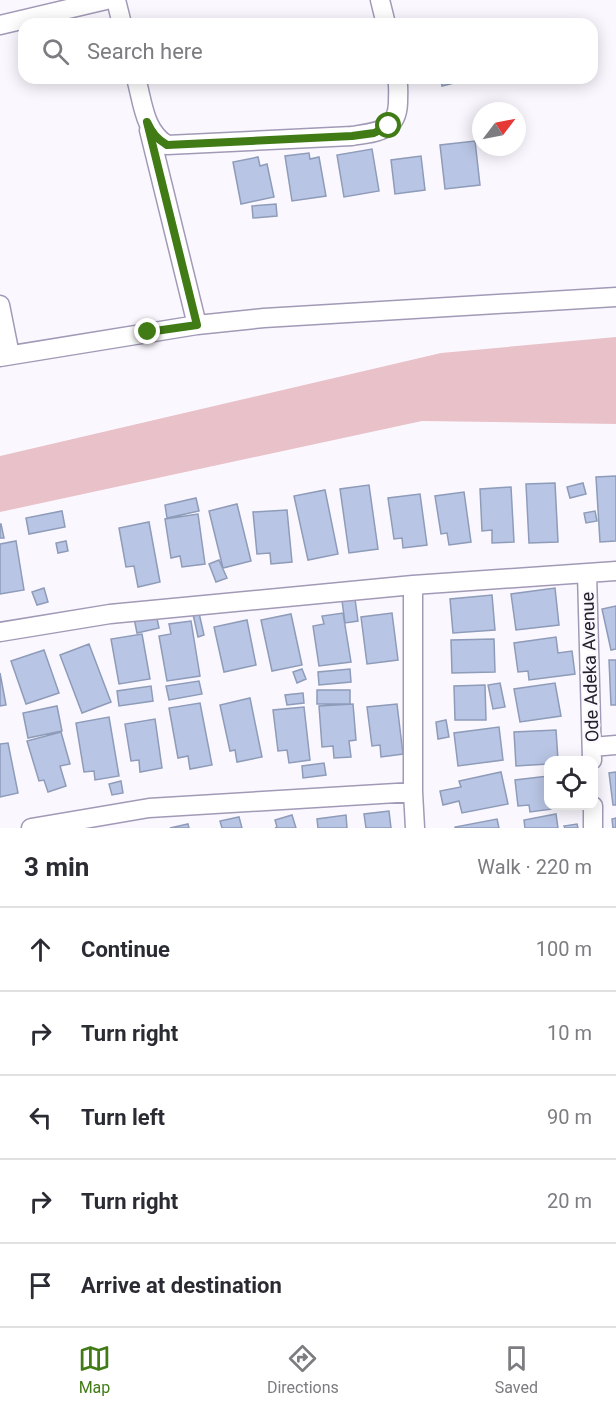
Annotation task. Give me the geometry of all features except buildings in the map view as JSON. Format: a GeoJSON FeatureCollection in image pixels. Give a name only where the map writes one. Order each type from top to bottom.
{"type":"FeatureCollection","features":[{"type":"Feature","properties":{"kind":"street"},"geometry":{"type":"LineString","coordinates":[[29,18],[105,0]]}},
{"type":"Feature","properties":{"kind":"street"},"geometry":{"type":"LineString","coordinates":[[116,0],[120,18]]}},
{"type":"Feature","properties":{"kind":"street"},"geometry":{"type":"LineString","coordinates":[[380,0],[384,18]]}},
{"type":"Feature","properties":{"kind":"street"},"geometry":{"type":"LineString","coordinates":[[0,25],[18,21]]}},
{"type":"Feature","properties":{"kind":"street"},"geometry":{"type":"LineString","coordinates":[[138,84],[197,325]]}},
{"type":"Feature","properties":{"kind":"street"},"geometry":{"type":"LineString","coordinates":[[147,122],[158,140],[167,145],[374,133],[389,126],[398,114],[398,84]]}},
{"type":"Feature","properties":{"kind":"street"},"geometry":{"type":"LineString","coordinates":[[0,305],[5,356],[197,325],[264,318],[616,297]]}},
{"type":"Feature","properties":{"kind":"street"},"geometry":{"type":"LineString","coordinates":[[0,632],[110,614],[413,585],[616,571]]}},
{"type":"Feature","properties":{"kind":"street","name":"Ode Adeka Avenue"},"geometry":{"type":"LineString","coordinates":[[587,573],[592,754]]}},
{"type":"Feature","properties":{"kind":"street"},"geometry":{"type":"LineString","coordinates":[[413,585],[415,828]]}},
{"type":"Feature","properties":{"kind":"street"},"geometry":{"type":"LineString","coordinates":[[592,754],[616,745]]}},
{"type":"Feature","properties":{"kind":"street"},"geometry":{"type":"LineString","coordinates":[[31,828],[149,808],[413,792]]}},
{"type":"Feature","properties":{"kind":"street"},"geometry":{"type":"LineString","coordinates":[[593,810],[593,828]]}},
{"type":"Feature","properties":{"kind":"shaded area"},"geometry":{"type":"Polygon","coordinates":[[[616,337],[616,424],[422,421],[0,512],[0,456],[441,353],[616,337]]]}},
{"type":"Feature","properties":{"kind":"route"},"geometry":{"type":"LineString","coordinates":[[148,332],[197,325],[147,122],[158,140],[167,145],[352,136],[374,133],[389,126]]}}]}
